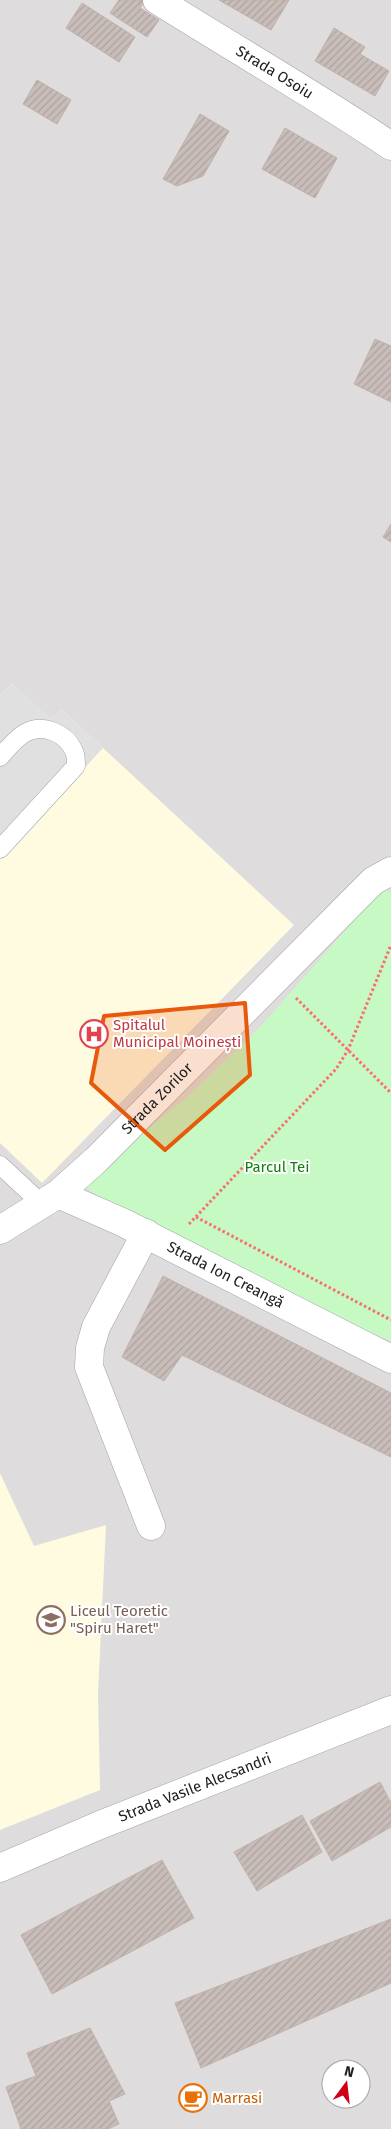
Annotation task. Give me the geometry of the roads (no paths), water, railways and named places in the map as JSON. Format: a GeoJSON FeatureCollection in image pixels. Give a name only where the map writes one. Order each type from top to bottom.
{"type":"FeatureCollection","features":[{"type":"Feature","properties":{"kind":"street","name":"Strada Osoiu"},"geometry":{"type":"LineString","coordinates":[[158,0],[239,52],[323,100],[391,146]]}},
{"type":"Feature","properties":{"kind":"street","name":"Strada Zorilor"},"geometry":{"type":"LineString","coordinates":[[0,1230],[50,1199],[130,1127],[385,872]]}},
{"type":"Feature","properties":{"kind":"street","name":"Strada Ion Creangă"},"geometry":{"type":"LineString","coordinates":[[50,1199],[88,1206],[158,1239],[391,1359]]}},
{"type":"Feature","properties":{"kind":"street"},"geometry":{"type":"LineString","coordinates":[[151,1526],[95,1388],[89,1367],[90,1348],[96,1327],[158,1239]]}},
{"type":"Feature","properties":{"kind":"street","name":"Strada Vasile Alecsandri"},"geometry":{"type":"LineString","coordinates":[[0,1868],[391,1710]]}},
{"type":"Feature","properties":{"kind":"lane"},"geometry":{"type":"LineString","coordinates":[[0,848],[76,766],[75,752],[66,740],[57,732],[40,728],[25,733],[3,749]]}},
{"type":"Feature","properties":{"kind":"lane"},"geometry":{"type":"LineString","coordinates":[[0,1164],[50,1199]]}},
{"type":"Feature","properties":{"kind":"place","name":"Spitalul Municipal Moinești"},"geometry":{"type":"Point","coordinates":[94,1034]}},
{"type":"Feature","properties":{"kind":"place","name":"Liceul Teoretic \"Spiru Haret\""},"geometry":{"type":"Point","coordinates":[51,1620]}},
{"type":"Feature","properties":{"kind":"place","name":"Marrasi"},"geometry":{"type":"Point","coordinates":[193,2098]}},
{"type":"Feature","properties":{"kind":"park label","name":"Parcul Tei"},"geometry":{"type":"Point","coordinates":[277,1167]}}]}
